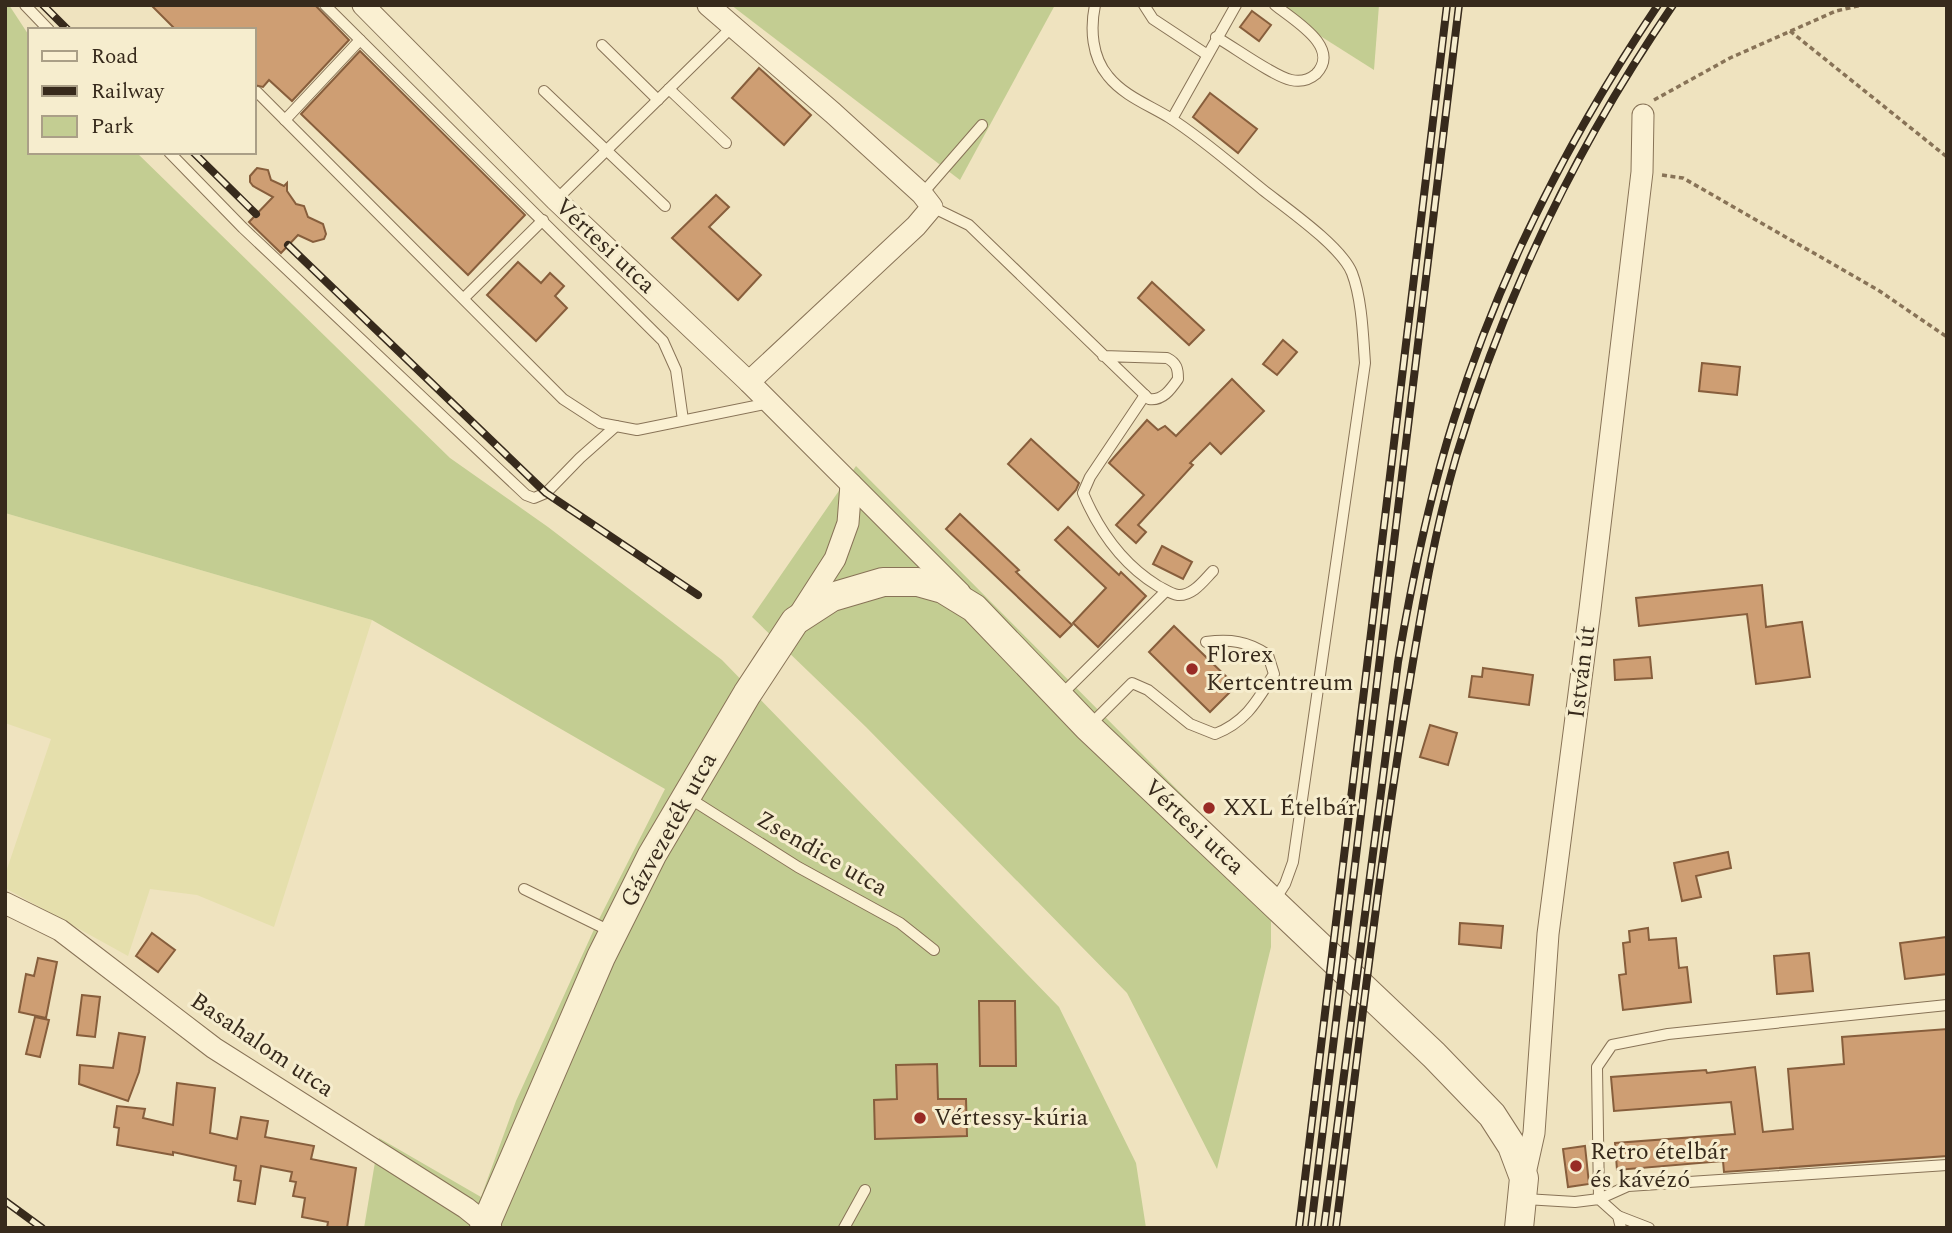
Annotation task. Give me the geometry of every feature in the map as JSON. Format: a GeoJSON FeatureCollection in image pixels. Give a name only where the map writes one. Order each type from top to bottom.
{"type":"FeatureCollection","features":[{"type":"Feature","properties":{"kind":"street","name":"Vértesi utca"},"geometry":{"type":"LineString","coordinates":[[363,5],[556,200],[749,382],[1088,727],[1404,1024],[1492,1115],[1512,1146],[1523,1189]]}},
{"type":"Feature","properties":{"kind":"street"},"geometry":{"type":"LineString","coordinates":[[708,5],[833,113],[927,200],[922,220],[749,382]]}},
{"type":"Feature","properties":{"kind":"street","name":"István út"},"geometry":{"type":"LineString","coordinates":[[1519,1228],[1523,1189],[1534,1133],[1548,934],[1642,172],[1643,116]]}},
{"type":"Feature","properties":{"kind":"street"},"geometry":{"type":"LineString","coordinates":[[795,621],[835,559],[848,523],[851,484]]}},
{"type":"Feature","properties":{"kind":"street","name":"Gázvezeték utca"},"geometry":{"type":"LineString","coordinates":[[487,1226],[613,933],[652,855],[747,694],[795,621],[832,597],[883,582],[918,582],[943,589],[974,608]]}},
{"type":"Feature","properties":{"kind":"street","name":"Basahalom utca"},"geometry":{"type":"LineString","coordinates":[[5,903],[60,930],[214,1048],[466,1208],[487,1226]]}},
{"type":"Feature","properties":{"kind":"lane"},"geometry":{"type":"LineString","coordinates":[[25,5],[47,28]]}},
{"type":"Feature","properties":{"kind":"lane"},"geometry":{"type":"LineString","coordinates":[[325,5],[663,341],[676,370],[683,420]]}},
{"type":"Feature","properties":{"kind":"lane"},"geometry":{"type":"LineString","coordinates":[[1095,5],[1092,18],[1094,48],[1107,75],[1124,91],[1172,119],[1328,242],[1352,272],[1361,315],[1365,363],[1295,848],[1290,873],[1273,902]]}},
{"type":"Feature","properties":{"kind":"lane"},"geometry":{"type":"LineString","coordinates":[[1144,5],[1153,19],[1206,54]]}},
{"type":"Feature","properties":{"kind":"lane"},"geometry":{"type":"LineString","coordinates":[[1172,119],[1206,54],[1236,5]]}},
{"type":"Feature","properties":{"kind":"lane"},"geometry":{"type":"LineString","coordinates":[[1216,37],[1286,79],[1302,81],[1310,78],[1317,73],[1323,58],[1319,41],[1275,5]]}},
{"type":"Feature","properties":{"kind":"lane"},"geometry":{"type":"LineString","coordinates":[[556,200],[733,26]]}},
{"type":"Feature","properties":{"kind":"lane"},"geometry":{"type":"LineString","coordinates":[[285,120],[360,40]]}},
{"type":"Feature","properties":{"kind":"lane"},"geometry":{"type":"LineString","coordinates":[[602,45],[658,100]]}},
{"type":"Feature","properties":{"kind":"lane"},"geometry":{"type":"LineString","coordinates":[[669,89],[726,143]]}},
{"type":"Feature","properties":{"kind":"lane"},"geometry":{"type":"LineString","coordinates":[[544,91],[666,206]]}},
{"type":"Feature","properties":{"kind":"lane"},"geometry":{"type":"LineString","coordinates":[[257,92],[564,399],[600,423],[637,430],[770,403]]}},
{"type":"Feature","properties":{"kind":"lane"},"geometry":{"type":"LineString","coordinates":[[982,125],[927,200],[968,225],[1103,356],[1145,395],[1156,400],[1171,389],[1178,379],[1178,368],[1174,361],[1167,358],[1103,356]]}},
{"type":"Feature","properties":{"kind":"lane"},"geometry":{"type":"LineString","coordinates":[[171,154],[243,228],[526,495],[534,498],[546,493],[616,426]]}},
{"type":"Feature","properties":{"kind":"lane"},"geometry":{"type":"LineString","coordinates":[[464,298],[543,220]]}},
{"type":"Feature","properties":{"kind":"lane"},"geometry":{"type":"LineString","coordinates":[[1145,395],[1090,477],[1083,493],[1105,535],[1122,557],[1145,578],[1179,595],[1195,590],[1213,571]]}},
{"type":"Feature","properties":{"kind":"lane"},"geometry":{"type":"LineString","coordinates":[[1059,697],[1166,590]]}},
{"type":"Feature","properties":{"kind":"lane"},"geometry":{"type":"LineString","coordinates":[[1088,727],[1132,683],[1148,690],[1190,724],[1215,734],[1232,728],[1252,709],[1274,674],[1268,654],[1252,644],[1227,639],[1206,642]]}},
{"type":"Feature","properties":{"kind":"lane","name":"Zsendice utca"},"geometry":{"type":"LineString","coordinates":[[686,797],[798,867],[900,923],[934,950]]}},
{"type":"Feature","properties":{"kind":"lane"},"geometry":{"type":"LineString","coordinates":[[524,889],[613,933]]}},
{"type":"Feature","properties":{"kind":"lane"},"geometry":{"type":"LineString","coordinates":[[1649,1228],[1620,1222],[1598,1199],[1597,1067],[1612,1045],[1668,1034],[1947,1005]]}},
{"type":"Feature","properties":{"kind":"lane"},"geometry":{"type":"LineString","coordinates":[[1523,1189],[1575,1202],[1598,1199],[1628,1186],[1947,1165]]}},
{"type":"Feature","properties":{"kind":"lane"},"geometry":{"type":"LineString","coordinates":[[844,1228],[866,1191]]}},
{"type":"Feature","properties":{"kind":"path"},"geometry":{"type":"LineString","coordinates":[[1643,116],[1648,104],[1730,58],[1836,10],[1863,5]]}},
{"type":"Feature","properties":{"kind":"path"},"geometry":{"type":"LineString","coordinates":[[1790,31],[1947,157]]}},
{"type":"Feature","properties":{"kind":"path"},"geometry":{"type":"LineString","coordinates":[[1642,172],[1682,178],[1878,290],[1947,337]]}},
{"type":"Feature","properties":{"kind":"shaded area"},"geometry":{"type":"Polygon","coordinates":[[[5,513],[372,620],[274,927],[197,895],[150,889],[128,956],[5,888],[5,875],[51,739],[5,723],[5,513]]]}},
{"type":"Feature","properties":{"kind":"green space"},"geometry":{"type":"Polygon","coordinates":[[[5,5],[9,5],[28,34],[28,154],[138,154],[450,458],[548,527],[722,660],[1059,1007],[1136,1163],[1146,1228],[364,1228],[379,1138],[481,1197],[516,1101],[596,925],[665,789],[372,620],[5,513],[5,5]]]}},
{"type":"Feature","properties":{"kind":"green space"},"geometry":{"type":"Polygon","coordinates":[[[731,5],[1055,5],[960,180],[731,5]]]}},
{"type":"Feature","properties":{"kind":"green space"},"geometry":{"type":"Polygon","coordinates":[[[1282,5],[1379,5],[1374,70],[1303,25],[1282,5]]]}},
{"type":"Feature","properties":{"kind":"green space"},"geometry":{"type":"Polygon","coordinates":[[[856,466],[1271,884],[1271,947],[1217,1169],[1127,993],[866,727],[752,617],[856,466]]]}},
{"type":"Feature","properties":{"kind":"building"},"geometry":{"type":"Polygon","coordinates":[[[151,5],[315,5],[349,40],[292,101],[269,80],[263,87],[256,85],[256,28],[174,28],[151,5]]]}},
{"type":"Feature","properties":{"kind":"building"},"geometry":{"type":"Polygon","coordinates":[[[1252,11],[1271,25],[1259,41],[1240,27],[1252,11]]]}},
{"type":"Feature","properties":{"kind":"building"},"geometry":{"type":"Polygon","coordinates":[[[360,51],[525,215],[468,275],[301,114],[360,51]]]}},
{"type":"Feature","properties":{"kind":"building"},"geometry":{"type":"Polygon","coordinates":[[[759,68],[811,115],[784,145],[732,98],[759,68]]]}},
{"type":"Feature","properties":{"kind":"building"},"geometry":{"type":"Polygon","coordinates":[[[1210,93],[1257,129],[1238,153],[1193,117],[1210,93]]]}},
{"type":"Feature","properties":{"kind":"building"},"geometry":{"type":"Polygon","coordinates":[[[257,168],[268,170],[271,180],[284,186],[287,183],[287,191],[296,204],[304,206],[308,217],[323,224],[326,234],[324,239],[313,242],[298,235],[281,253],[249,222],[273,197],[250,182],[250,176],[257,168]]]}},
{"type":"Feature","properties":{"kind":"building"},"geometry":{"type":"Polygon","coordinates":[[[716,195],[729,207],[709,227],[761,275],[738,300],[672,238],[716,195]]]}},
{"type":"Feature","properties":{"kind":"building"},"geometry":{"type":"Polygon","coordinates":[[[518,262],[541,283],[550,273],[564,286],[555,296],[567,308],[536,341],[487,295],[518,262]]]}},
{"type":"Feature","properties":{"kind":"building"},"geometry":{"type":"Polygon","coordinates":[[[1152,282],[1204,330],[1189,345],[1138,298],[1152,282]]]}},
{"type":"Feature","properties":{"kind":"building"},"geometry":{"type":"Polygon","coordinates":[[[1283,340],[1297,352],[1277,375],[1263,364],[1283,340]]]}},
{"type":"Feature","properties":{"kind":"building"},"geometry":{"type":"Polygon","coordinates":[[[1702,363],[1740,367],[1737,395],[1699,391],[1702,363]]]}},
{"type":"Feature","properties":{"kind":"building"},"geometry":{"type":"Polygon","coordinates":[[[1232,379],[1264,411],[1221,454],[1210,443],[1190,463],[1193,465],[1138,525],[1146,532],[1136,543],[1116,525],[1144,495],[1109,463],[1147,420],[1158,430],[1165,426],[1176,436],[1232,379]]]}},
{"type":"Feature","properties":{"kind":"building"},"geometry":{"type":"Polygon","coordinates":[[[1031,439],[1079,483],[1058,510],[1008,464],[1031,439]]]}},
{"type":"Feature","properties":{"kind":"building"},"geometry":{"type":"Polygon","coordinates":[[[960,514],[1072,625],[1060,637],[946,529],[960,514]]]}},
{"type":"Feature","properties":{"kind":"building"},"geometry":{"type":"Polygon","coordinates":[[[1068,527],[1119,575],[1121,572],[1146,596],[1098,647],[1073,623],[1106,588],[1055,540],[1068,527]]]}},
{"type":"Feature","properties":{"kind":"building"},"geometry":{"type":"Polygon","coordinates":[[[1162,546],[1192,562],[1183,579],[1153,564],[1162,546]]]}},
{"type":"Feature","properties":{"kind":"building"},"geometry":{"type":"Polygon","coordinates":[[[1762,585],[1766,627],[1802,622],[1810,677],[1756,684],[1747,614],[1639,626],[1636,598],[1762,585]]]}},
{"type":"Feature","properties":{"kind":"building","name":"Florex Kertcentreum"},"geometry":{"type":"Polygon","coordinates":[[[1174,626],[1236,686],[1210,712],[1149,652],[1174,626]]]}},
{"type":"Feature","properties":{"kind":"building"},"geometry":{"type":"Polygon","coordinates":[[[1650,657],[1652,678],[1615,680],[1614,660],[1650,657]]]}},
{"type":"Feature","properties":{"kind":"building"},"geometry":{"type":"Polygon","coordinates":[[[1483,668],[1533,675],[1529,705],[1469,697],[1472,676],[1482,677],[1483,668]]]}},
{"type":"Feature","properties":{"kind":"building"},"geometry":{"type":"Polygon","coordinates":[[[1430,725],[1457,733],[1448,765],[1420,757],[1430,725]]]}},
{"type":"Feature","properties":{"kind":"building"},"geometry":{"type":"Polygon","coordinates":[[[1728,852],[1731,868],[1696,876],[1701,897],[1682,901],[1674,863],[1728,852]]]}},
{"type":"Feature","properties":{"kind":"building"},"geometry":{"type":"Polygon","coordinates":[[[1460,923],[1503,926],[1501,948],[1459,944],[1460,923]]]}},
{"type":"Feature","properties":{"kind":"building"},"geometry":{"type":"Polygon","coordinates":[[[1648,928],[1649,940],[1676,938],[1679,968],[1687,967],[1691,1002],[1623,1010],[1619,975],[1626,974],[1623,943],[1630,942],[1629,931],[1648,928]]]}},
{"type":"Feature","properties":{"kind":"building"},"geometry":{"type":"Polygon","coordinates":[[[152,933],[175,950],[158,972],[136,956],[152,933]]]}},
{"type":"Feature","properties":{"kind":"building"},"geometry":{"type":"Polygon","coordinates":[[[1947,937],[1947,974],[1905,979],[1900,943],[1947,937]]]}},
{"type":"Feature","properties":{"kind":"building"},"geometry":{"type":"Polygon","coordinates":[[[1809,953],[1813,991],[1777,994],[1774,956],[1809,953]]]}},
{"type":"Feature","properties":{"kind":"building"},"geometry":{"type":"Polygon","coordinates":[[[38,958],[57,962],[46,1018],[19,1012],[26,974],[34,976],[38,958]]]}},
{"type":"Feature","properties":{"kind":"building"},"geometry":{"type":"Polygon","coordinates":[[[82,995],[100,997],[95,1037],[77,1035],[82,995]]]}},
{"type":"Feature","properties":{"kind":"building"},"geometry":{"type":"Polygon","coordinates":[[[979,1001],[1015,1001],[1016,1066],[980,1066],[979,1001]]]}},
{"type":"Feature","properties":{"kind":"building"},"geometry":{"type":"Polygon","coordinates":[[[35,1017],[49,1020],[40,1057],[26,1054],[35,1017]]]}},
{"type":"Feature","properties":{"kind":"building"},"geometry":{"type":"Polygon","coordinates":[[[1947,1029],[1947,1156],[1724,1172],[1723,1161],[1617,1170],[1615,1143],[1735,1134],[1731,1102],[1614,1111],[1611,1077],[1706,1070],[1707,1073],[1755,1067],[1763,1132],[1793,1129],[1788,1069],[1844,1064],[1842,1037],[1947,1029]]]}},
{"type":"Feature","properties":{"kind":"building"},"geometry":{"type":"Polygon","coordinates":[[[119,1033],[145,1037],[139,1072],[128,1101],[79,1084],[80,1065],[113,1068],[119,1033]]]}},
{"type":"Feature","properties":{"kind":"building","name":"Vértessy-kúria"},"geometry":{"type":"Polygon","coordinates":[[[937,1064],[938,1099],[966,1099],[967,1136],[875,1139],[874,1100],[897,1099],[896,1065],[937,1064]]]}},
{"type":"Feature","properties":{"kind":"building"},"geometry":{"type":"Polygon","coordinates":[[[177,1083],[215,1088],[210,1133],[237,1139],[241,1117],[268,1121],[265,1137],[314,1146],[311,1159],[356,1168],[347,1228],[327,1228],[328,1222],[302,1217],[305,1198],[293,1196],[296,1182],[290,1181],[292,1172],[261,1166],[255,1204],[238,1201],[241,1181],[234,1180],[236,1166],[173,1152],[173,1155],[117,1145],[119,1128],[114,1127],[117,1106],[145,1109],[143,1118],[173,1125],[177,1083]]]}},
{"type":"Feature","properties":{"kind":"building","name":"Retro ételbár és kávézó"},"geometry":{"type":"Polygon","coordinates":[[[1585,1146],[1589,1184],[1568,1187],[1563,1149],[1585,1146]]]}},
{"type":"Feature","properties":{"kind":"railway"},"geometry":{"type":"LineString","coordinates":[[43,5],[66,28]]}},
{"type":"Feature","properties":{"kind":"railway"},"geometry":{"type":"LineString","coordinates":[[1299,1228],[1447,5]]}},
{"type":"Feature","properties":{"kind":"railway"},"geometry":{"type":"LineString","coordinates":[[1311,1228],[1459,5]]}},
{"type":"Feature","properties":{"kind":"railway"},"geometry":{"type":"LineString","coordinates":[[1324,1228],[1398,662],[1415,570],[1437,479],[1472,364],[1516,257],[1541,204],[1596,103],[1658,5]]}},
{"type":"Feature","properties":{"kind":"railway"},"geometry":{"type":"LineString","coordinates":[[1336,1228],[1395,775],[1427,583],[1456,457],[1497,338],[1547,223],[1606,111],[1673,5]]}},
{"type":"Feature","properties":{"kind":"railway"},"geometry":{"type":"LineString","coordinates":[[195,154],[256,214]]}},
{"type":"Feature","properties":{"kind":"railway"},"geometry":{"type":"LineString","coordinates":[[288,245],[546,493],[698,595]]}},
{"type":"Feature","properties":{"kind":"railway"},"geometry":{"type":"LineString","coordinates":[[5,1201],[42,1228]]}},
{"type":"Feature","properties":{"kind":"place","name":"Florex Kertcentreum"},"geometry":{"type":"Point","coordinates":[1192,669]}},
{"type":"Feature","properties":{"kind":"place","name":"XXL Ételbár"},"geometry":{"type":"Point","coordinates":[1209,808]}},
{"type":"Feature","properties":{"kind":"place","name":"Vértessy-kúria"},"geometry":{"type":"Point","coordinates":[920,1118]}},
{"type":"Feature","properties":{"kind":"place","name":"Retro ételbár és kávézó"},"geometry":{"type":"Point","coordinates":[1576,1166]}}]}
